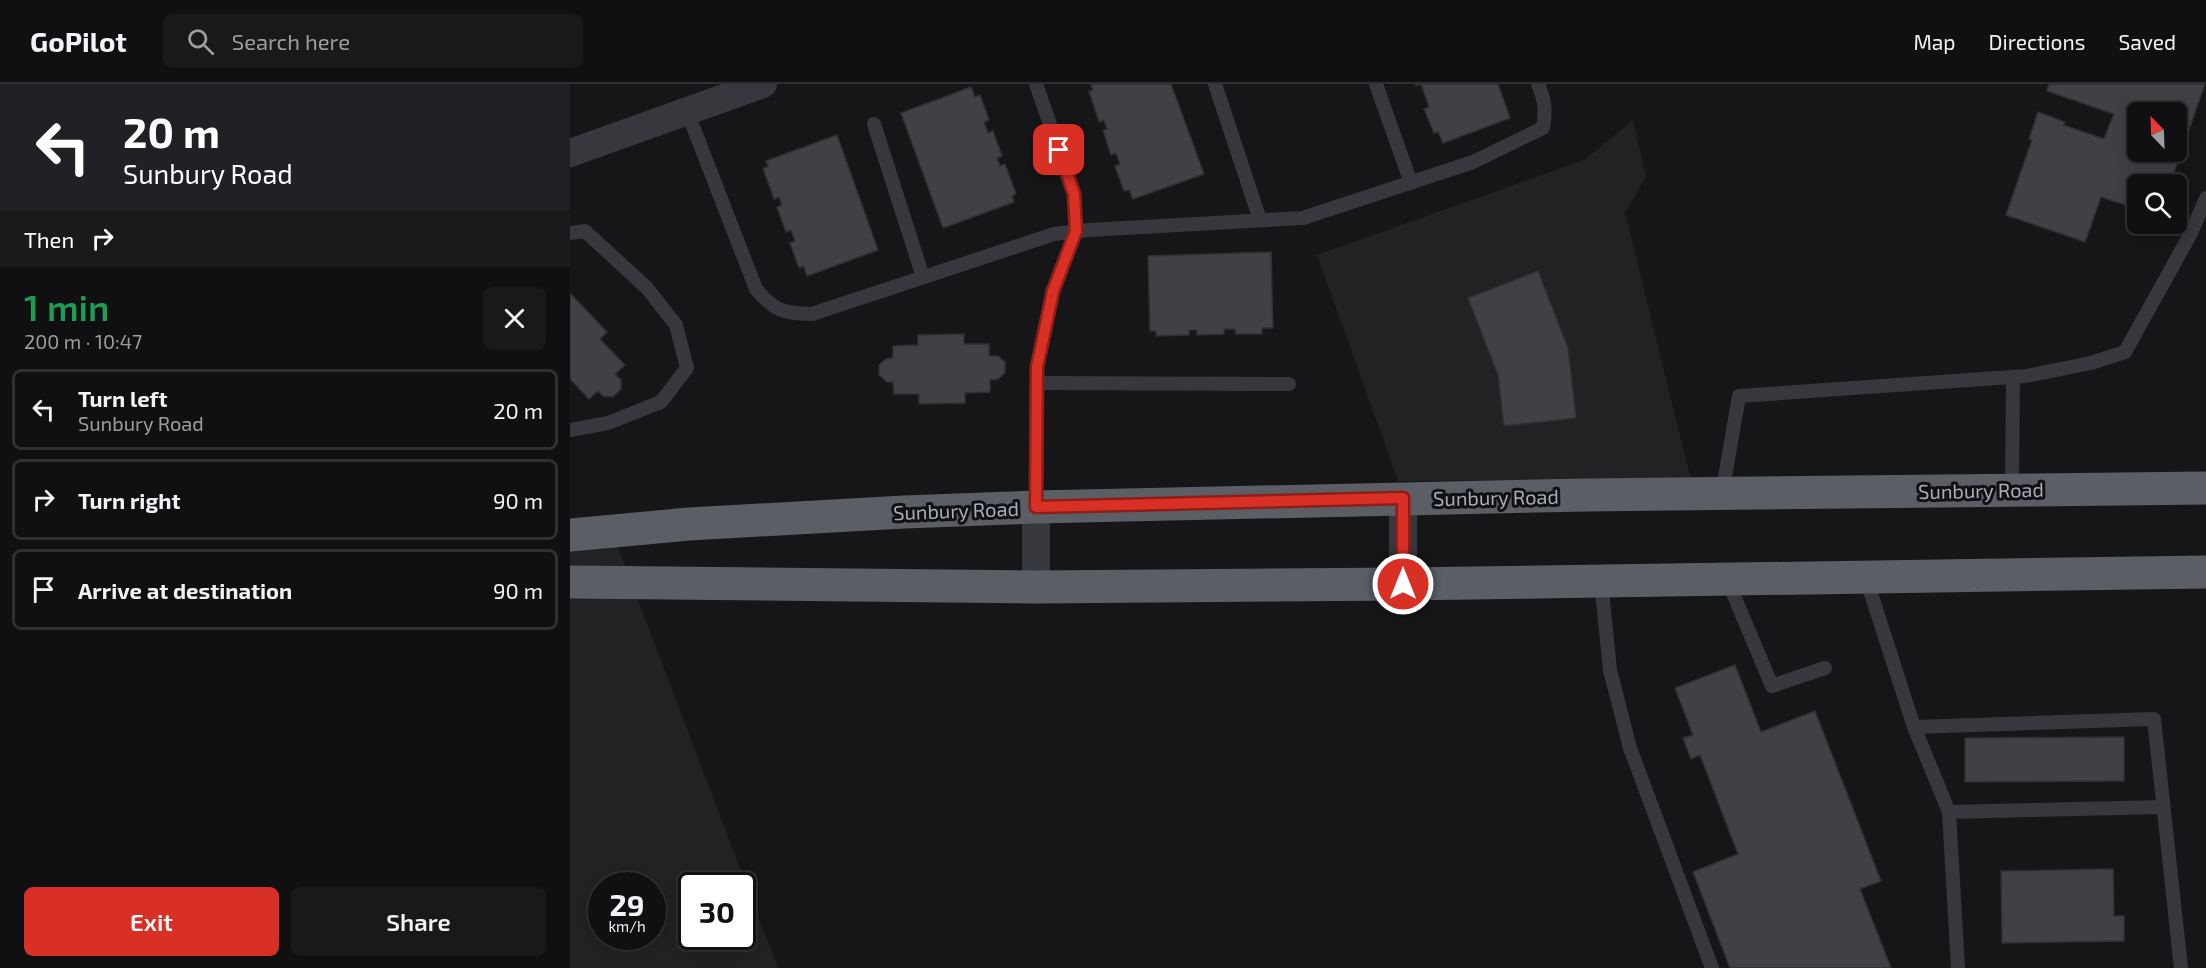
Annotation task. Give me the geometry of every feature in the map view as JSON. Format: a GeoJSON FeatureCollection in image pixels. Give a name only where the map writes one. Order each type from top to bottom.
{"type":"FeatureCollection","features":[{"type":"Feature","properties":{"kind":"highway","name":"Sunbury Road"},"geometry":{"type":"LineString","coordinates":[[570,535],[689,524],[1036,507],[1403,498],[2206,488]]}},
{"type":"Feature","properties":{"kind":"highway"},"geometry":{"type":"LineString","coordinates":[[570,582],[1036,587],[2206,572]]}},
{"type":"Feature","properties":{"kind":"street"},"geometry":{"type":"LineString","coordinates":[[570,153],[762,84]]}},
{"type":"Feature","properties":{"kind":"street"},"geometry":{"type":"LineString","coordinates":[[1403,498],[1403,584]]}},
{"type":"Feature","properties":{"kind":"street"},"geometry":{"type":"LineString","coordinates":[[1036,507],[1036,587]]}},
{"type":"Feature","properties":{"kind":"lane"},"geometry":{"type":"LineString","coordinates":[[1036,84],[1074,194],[1076,231],[1053,291],[1037,367],[1036,507]]}},
{"type":"Feature","properties":{"kind":"lane"},"geometry":{"type":"LineString","coordinates":[[1215,84],[1260,220]]}},
{"type":"Feature","properties":{"kind":"lane"},"geometry":{"type":"LineString","coordinates":[[1376,84],[1411,183]]}},
{"type":"Feature","properties":{"kind":"lane"},"geometry":{"type":"LineString","coordinates":[[687,111],[756,289],[766,300],[786,313],[812,314],[1053,234],[1303,218],[1473,162],[1543,128],[1546,111],[1544,96],[1538,84]]}},
{"type":"Feature","properties":{"kind":"lane"},"geometry":{"type":"LineString","coordinates":[[874,124],[923,277]]}},
{"type":"Feature","properties":{"kind":"lane"},"geometry":{"type":"LineString","coordinates":[[1722,494],[1738,396],[2013,377],[2091,363],[2125,352],[2190,235],[2206,198]]}},
{"type":"Feature","properties":{"kind":"lane"},"geometry":{"type":"LineString","coordinates":[[570,233],[585,231],[647,288],[676,325],[687,368],[661,402],[608,423],[570,430]]}},
{"type":"Feature","properties":{"kind":"lane"},"geometry":{"type":"LineString","coordinates":[[2012,490],[2013,377]]}},
{"type":"Feature","properties":{"kind":"lane"},"geometry":{"type":"LineString","coordinates":[[1037,382],[1289,384]]}},
{"type":"Feature","properties":{"kind":"lane"},"geometry":{"type":"LineString","coordinates":[[1866,578],[1914,727],[1949,812],[1958,968]]}},
{"type":"Feature","properties":{"kind":"lane"},"geometry":{"type":"LineString","coordinates":[[1727,579],[1772,686],[1825,669]]}},
{"type":"Feature","properties":{"kind":"lane"},"geometry":{"type":"LineString","coordinates":[[1601,581],[1610,670],[1630,748],[1712,968]]}},
{"type":"Feature","properties":{"kind":"lane"},"geometry":{"type":"LineString","coordinates":[[1914,727],[2154,719],[2181,968]]}},
{"type":"Feature","properties":{"kind":"lane"},"geometry":{"type":"LineString","coordinates":[[1949,812],[2163,807]]}},
{"type":"Feature","properties":{"kind":"shaded area"},"geometry":{"type":"Polygon","coordinates":[[[1633,120],[1646,177],[1625,213],[1691,480],[1398,481],[1317,255],[1586,159],[1633,120]]]}},
{"type":"Feature","properties":{"kind":"shaded area"},"geometry":{"type":"Polygon","coordinates":[[[606,516],[741,872],[678,872],[678,950],[756,950],[756,910],[778,968],[570,968],[570,519],[606,516]]]}},
{"type":"Feature","properties":{"kind":"building"},"geometry":{"type":"Polygon","coordinates":[[[1091,84],[1171,84],[1204,174],[1133,199],[1129,190],[1124,191],[1115,166],[1120,164],[1116,153],[1111,155],[1103,130],[1107,129],[1104,120],[1099,122],[1089,91],[1093,90],[1091,84]]]}},
{"type":"Feature","properties":{"kind":"building"},"geometry":{"type":"Polygon","coordinates":[[[1421,84],[1498,84],[1510,118],[1443,143],[1438,132],[1434,133],[1424,109],[1429,107],[1421,84]]]}},
{"type":"Feature","properties":{"kind":"building"},"geometry":{"type":"Polygon","coordinates":[[[2049,84],[2205,84],[2187,135],[2187,102],[2127,102],[2127,162],[2178,162],[2174,174],[2127,174],[2127,205],[2101,197],[2085,242],[2006,215],[2032,140],[2029,139],[2038,112],[2065,122],[2063,125],[2104,139],[2114,114],[2047,91],[2049,84]]]}},
{"type":"Feature","properties":{"kind":"building"},"geometry":{"type":"Polygon","coordinates":[[[971,87],[975,97],[980,95],[989,120],[984,122],[988,133],[993,131],[1002,156],[997,158],[1000,166],[1005,164],[1016,194],[1012,196],[1014,202],[943,228],[901,113],[971,87]]]}},
{"type":"Feature","properties":{"kind":"building"},"geometry":{"type":"Polygon","coordinates":[[[837,135],[878,250],[807,276],[804,266],[799,268],[790,243],[795,241],[791,230],[786,232],[777,207],[782,205],[779,197],[774,199],[763,168],[768,167],[766,161],[837,135]]]}},
{"type":"Feature","properties":{"kind":"building"},"geometry":{"type":"Polygon","coordinates":[[[1271,252],[1273,328],[1262,328],[1262,334],[1236,334],[1235,329],[1224,329],[1224,334],[1197,335],[1197,330],[1189,330],[1189,335],[1156,336],[1156,331],[1150,331],[1148,256],[1271,252]]]}},
{"type":"Feature","properties":{"kind":"building"},"geometry":{"type":"Polygon","coordinates":[[[1538,271],[1568,348],[1576,418],[1504,426],[1498,375],[1468,298],[1538,271]]]}},
{"type":"Feature","properties":{"kind":"building"},"geometry":{"type":"Polygon","coordinates":[[[570,293],[607,332],[600,339],[625,365],[615,374],[621,380],[621,389],[613,397],[603,396],[598,391],[589,399],[570,379],[570,293]]]}},
{"type":"Feature","properties":{"kind":"building"},"geometry":{"type":"Polygon","coordinates":[[[964,334],[964,344],[989,344],[989,356],[998,356],[1005,362],[1005,373],[998,379],[990,380],[990,392],[965,393],[965,403],[919,404],[919,394],[894,394],[893,382],[887,382],[879,375],[879,365],[886,359],[893,358],[893,346],[918,345],[918,335],[964,334]]]}},
{"type":"Feature","properties":{"kind":"building"},"geometry":{"type":"Polygon","coordinates":[[[1735,665],[1761,732],[1815,711],[1881,881],[1860,889],[1891,968],[1730,968],[1693,872],[1738,854],[1700,755],[1691,759],[1683,738],[1693,735],[1675,688],[1735,665]]]}},
{"type":"Feature","properties":{"kind":"building"},"geometry":{"type":"Polygon","coordinates":[[[2124,737],[2124,781],[1965,782],[1965,738],[2124,737]]]}},
{"type":"Feature","properties":{"kind":"building"},"geometry":{"type":"Polygon","coordinates":[[[2113,869],[2114,916],[2124,916],[2124,941],[2002,943],[2001,871],[2113,869]]]}},
{"type":"Feature","properties":{"kind":"route"},"geometry":{"type":"LineString","coordinates":[[1059,150],[1074,194],[1076,231],[1053,291],[1037,367],[1036,507],[1403,498],[1403,584]]}}]}
